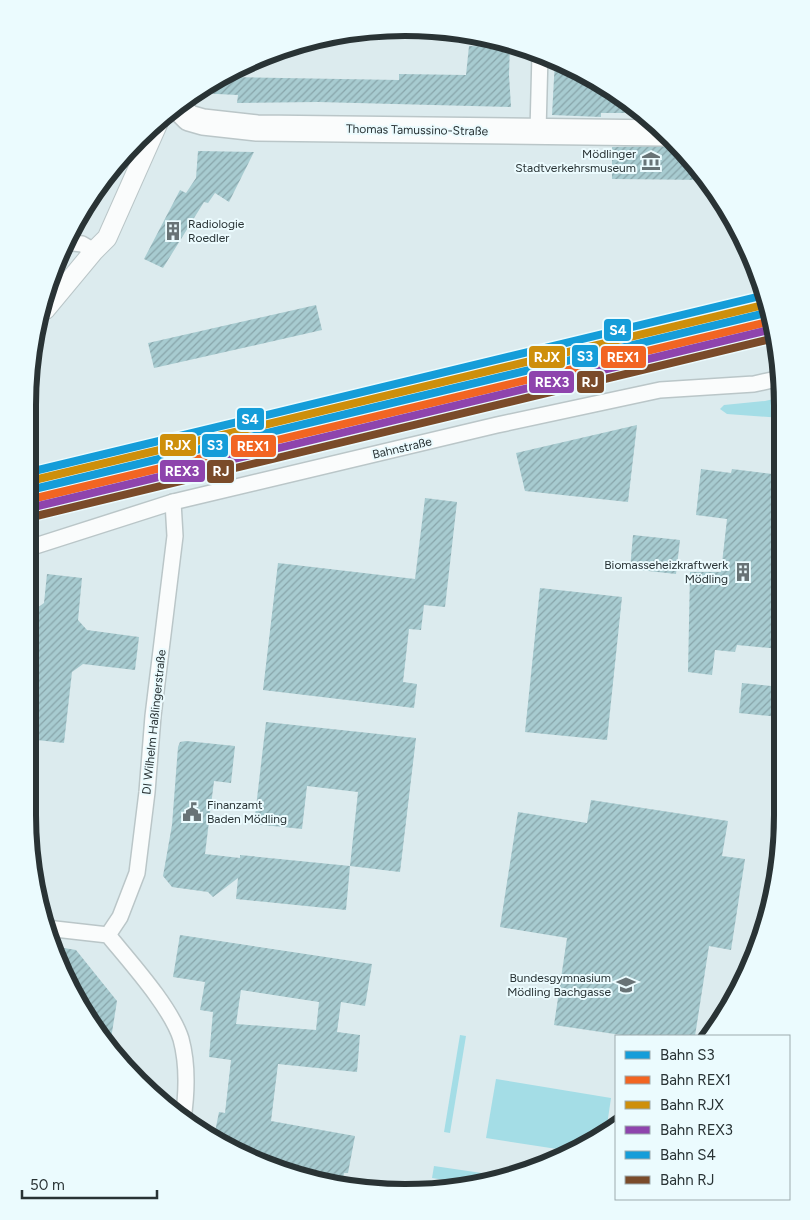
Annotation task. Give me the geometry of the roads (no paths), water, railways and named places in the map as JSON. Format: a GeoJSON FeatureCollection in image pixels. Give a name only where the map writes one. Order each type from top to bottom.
{"type":"FeatureCollection","features":[{"type":"Feature","properties":{"kind":"main road","name":"Thomas Tamussino-Straße"},"geometry":{"type":"LineString","coordinates":[[182,111],[188,118],[203,122],[258,128],[538,131],[601,134],[654,133]]}},
{"type":"Feature","properties":{"kind":"street"},"geometry":{"type":"LineString","coordinates":[[538,131],[540,62]]}},
{"type":"Feature","properties":{"kind":"street"},"geometry":{"type":"LineString","coordinates":[[51,303],[107,238],[152,137]]}},
{"type":"Feature","properties":{"kind":"street"},"geometry":{"type":"LineString","coordinates":[[74,243],[82,244],[94,251]]}},
{"type":"Feature","properties":{"kind":"street","name":"Bahnstraße"},"geometry":{"type":"LineString","coordinates":[[36,546],[173,502],[456,435],[660,390],[754,384],[773,380]]}},
{"type":"Feature","properties":{"kind":"street","name":"DI Wilhelm Haßlingerstraße"},"geometry":{"type":"LineString","coordinates":[[108,935],[120,917],[137,873],[147,792],[153,716],[175,536],[173,502]]}},
{"type":"Feature","properties":{"kind":"street"},"geometry":{"type":"LineString","coordinates":[[55,929],[108,935],[162,1004],[181,1038],[186,1069],[186,1094],[183,1110]]}},
{"type":"Feature","properties":{"kind":"rail line","name":"S4"},"geometry":{"type":"LineString","coordinates":[[36,471],[757,297]]}},
{"type":"Feature","properties":{"kind":"rail line","name":"RJX"},"geometry":{"type":"LineString","coordinates":[[36,480],[760,306]]}},
{"type":"Feature","properties":{"kind":"rail line","name":"S3"},"geometry":{"type":"LineString","coordinates":[[36,489],[762,314]]}},
{"type":"Feature","properties":{"kind":"rail line","name":"REX1"},"geometry":{"type":"LineString","coordinates":[[36,498],[764,323]]}},
{"type":"Feature","properties":{"kind":"rail line","name":"REX3"},"geometry":{"type":"LineString","coordinates":[[36,507],[766,331]]}},
{"type":"Feature","properties":{"kind":"rail line","name":"RJ"},"geometry":{"type":"LineString","coordinates":[[36,516],[768,340]]}},
{"type":"Feature","properties":{"kind":"place","name":"Mödlinger Stadtverkehrsmuseum"},"geometry":{"type":"Point","coordinates":[651,161]}},
{"type":"Feature","properties":{"kind":"place","name":"Radiologie Roedler"},"geometry":{"type":"Point","coordinates":[173,231]}},
{"type":"Feature","properties":{"kind":"place","name":"Biomasseheizkraftwerk Mödling"},"geometry":{"type":"Point","coordinates":[743,572]}},
{"type":"Feature","properties":{"kind":"place","name":"Finanzamt Baden Mödling"},"geometry":{"type":"Point","coordinates":[192,812]}},
{"type":"Feature","properties":{"kind":"place","name":"Bundesgymnasium Mödling Bachgasse"},"geometry":{"type":"Point","coordinates":[626,985]}}]}
